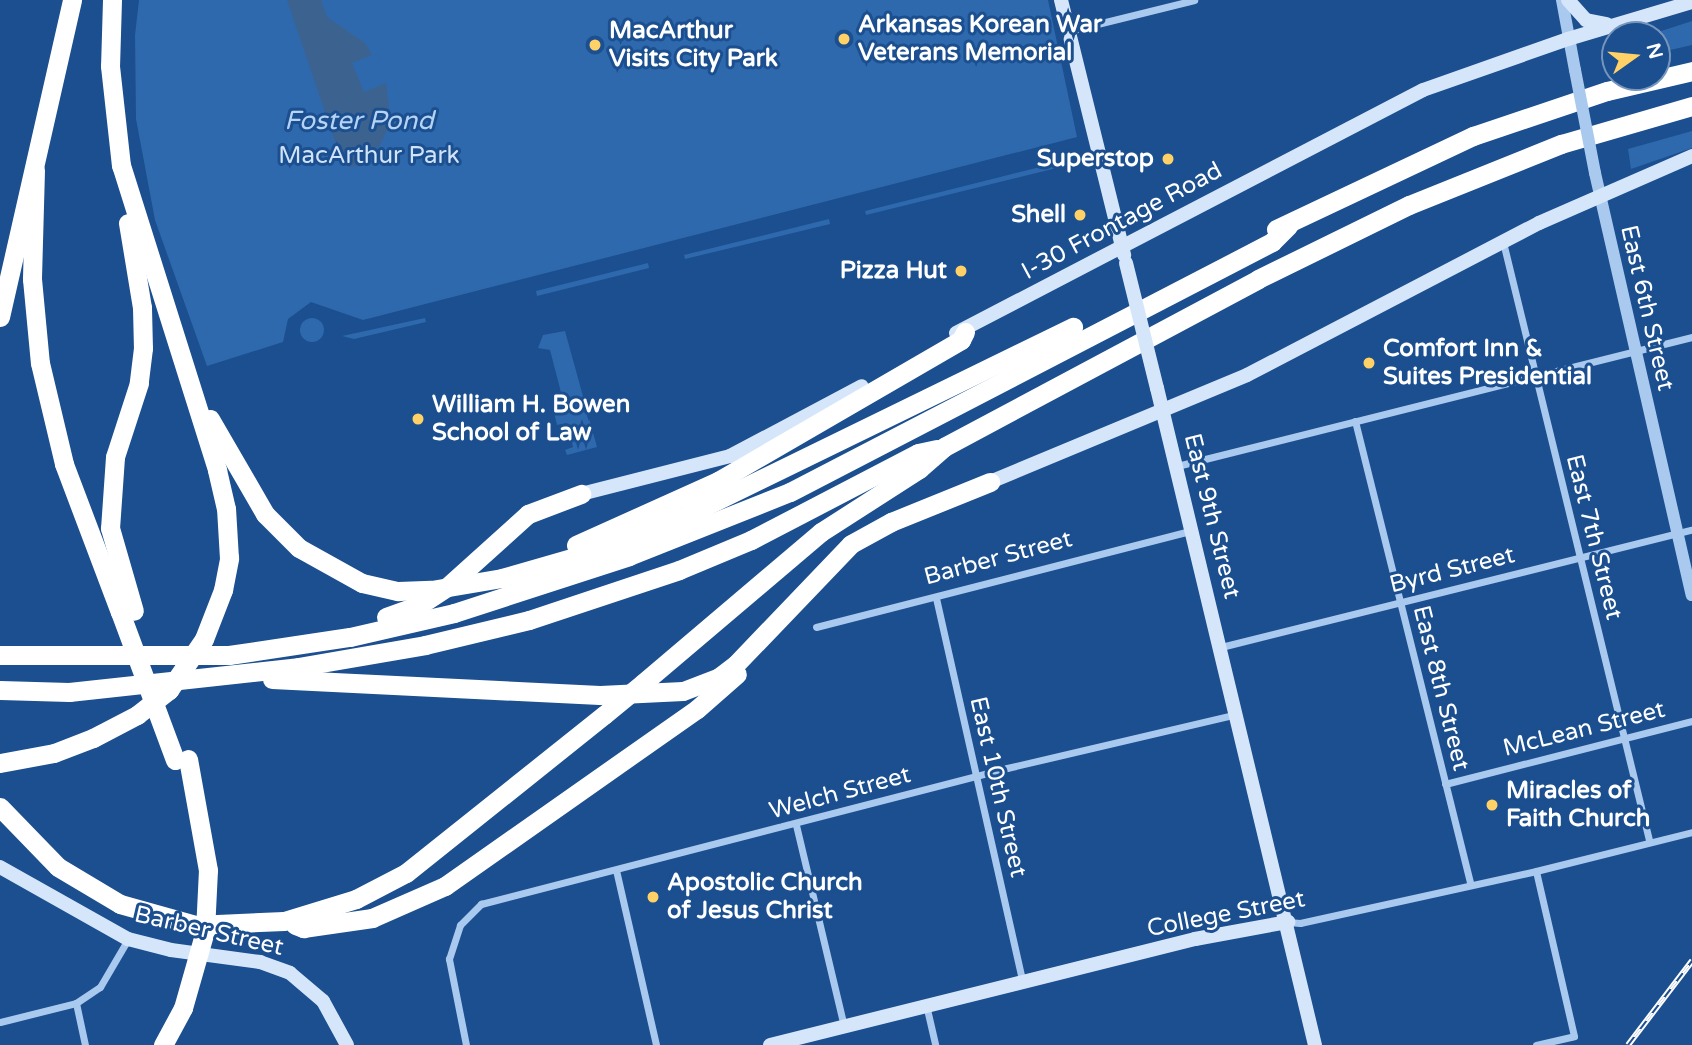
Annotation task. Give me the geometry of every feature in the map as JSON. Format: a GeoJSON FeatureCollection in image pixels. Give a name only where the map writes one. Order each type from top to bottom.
{"type":"FeatureCollection","features":[{"type":"Feature","properties":{"kind":"highway"},"geometry":{"type":"LineString","coordinates":[[0,317],[72,0]]}},
{"type":"Feature","properties":{"kind":"highway"},"geometry":{"type":"LineString","coordinates":[[112,0],[110,66],[142,308],[143,348],[139,383],[115,457],[110,528],[127,612]]}},
{"type":"Feature","properties":{"kind":"highway"},"geometry":{"type":"LineString","coordinates":[[183,357],[239,472],[265,514],[299,548],[362,583],[398,591],[431,590],[502,578],[578,556],[683,517],[1266,232],[1288,226],[1399,168],[1473,136],[1606,91],[1692,71]]}},
{"type":"Feature","properties":{"kind":"highway"},"geometry":{"type":"LineString","coordinates":[[0,807],[58,867],[120,904],[195,925],[284,921],[356,899],[406,873],[643,683],[803,545],[944,447],[1258,279],[1409,205],[1525,157],[1692,106]]}},
{"type":"Feature","properties":{"kind":"highway"},"geometry":{"type":"LineString","coordinates":[[0,762],[54,753],[93,738],[137,715],[169,690],[204,639],[223,590],[229,558],[226,508],[183,357],[121,165]]}},
{"type":"Feature","properties":{"kind":"highway"},"geometry":{"type":"LineString","coordinates":[[35,170],[32,279],[40,363],[64,464],[127,612],[182,759],[201,823],[208,870],[205,931],[183,1008],[163,1045]]}},
{"type":"Feature","properties":{"kind":"highway"},"geometry":{"type":"LineString","coordinates":[[0,655],[229,655],[350,637],[454,613],[706,529],[790,492],[1272,242],[1288,226]]}},
{"type":"Feature","properties":{"kind":"highway"},"geometry":{"type":"LineString","coordinates":[[502,578],[718,481],[961,340],[965,332]]}},
{"type":"Feature","properties":{"kind":"highway"},"geometry":{"type":"LineString","coordinates":[[0,690],[69,692],[218,677],[425,645],[566,610],[751,540],[918,453],[944,447]]}},
{"type":"Feature","properties":{"kind":"highway"},"geometry":{"type":"LineString","coordinates":[[218,677],[666,694],[719,677],[765,636],[841,552],[871,532],[989,482]]}},
{"type":"Feature","properties":{"kind":"highway"},"geometry":{"type":"LineString","coordinates":[[229,655],[375,622],[421,604],[447,587],[528,514],[581,494]]}},
{"type":"Feature","properties":{"kind":"highway"},"geometry":{"type":"LineString","coordinates":[[284,921],[303,928],[349,923],[399,909],[446,886],[721,690],[751,661],[801,595]]}},
{"type":"Feature","properties":{"kind":"main road","name":"East 9th Street"},"geometry":{"type":"LineString","coordinates":[[1061,0],[1288,922],[1315,1045]]}},
{"type":"Feature","properties":{"kind":"main road"},"geometry":{"type":"LineString","coordinates":[[1568,0],[1586,20],[1601,22]]}},
{"type":"Feature","properties":{"kind":"main road","name":"I-30 Frontage Road"},"geometry":{"type":"LineString","coordinates":[[1628,21],[1692,2]]}},
{"type":"Feature","properties":{"kind":"main road","name":"I-30 Frontage Road"},"geometry":{"type":"LineString","coordinates":[[581,494],[730,456],[1423,90],[1601,29]]}},
{"type":"Feature","properties":{"kind":"main road"},"geometry":{"type":"LineString","coordinates":[[989,482],[1247,375],[1600,194],[1692,156]]}},
{"type":"Feature","properties":{"kind":"main road","name":"Barber Street"},"geometry":{"type":"LineString","coordinates":[[0,867],[128,939],[171,950],[260,962],[290,973],[323,1001],[347,1045]]}},
{"type":"Feature","properties":{"kind":"main road","name":"College Street"},"geometry":{"type":"LineString","coordinates":[[770,1045],[1023,985],[1195,939],[1288,922]]}},
{"type":"Feature","properties":{"kind":"street"},"geometry":{"type":"LineString","coordinates":[[1068,32],[1194,0]]}},
{"type":"Feature","properties":{"kind":"street"},"geometry":{"type":"LineString","coordinates":[[1562,0],[1568,39]]}},
{"type":"Feature","properties":{"kind":"street","name":"East 6th Street"},"geometry":{"type":"LineString","coordinates":[[1568,39],[1634,352],[1692,595]]}},
{"type":"Feature","properties":{"kind":"street","name":"East 7th Street"},"geometry":{"type":"LineString","coordinates":[[1503,242],[1649,840]]}},
{"type":"Feature","properties":{"kind":"street"},"geometry":{"type":"LineString","coordinates":[[1177,466],[1692,337]]}},
{"type":"Feature","properties":{"kind":"street","name":"East 8th Street"},"geometry":{"type":"LineString","coordinates":[[1355,421],[1469,883]]}},
{"type":"Feature","properties":{"kind":"street","name":"Byrd Street"},"geometry":{"type":"LineString","coordinates":[[1221,647],[1692,530]]}},
{"type":"Feature","properties":{"kind":"street","name":"Barber Street"},"geometry":{"type":"LineString","coordinates":[[816,627],[1191,531]]}},
{"type":"Feature","properties":{"kind":"street","name":"East 10th Street"},"geometry":{"type":"LineString","coordinates":[[936,598],[1023,985]]}},
{"type":"Feature","properties":{"kind":"street","name":"Welch Street"},"geometry":{"type":"LineString","coordinates":[[466,1045],[449,965],[450,947],[460,925],[476,907],[492,900],[796,825],[976,776],[1237,714]]}},
{"type":"Feature","properties":{"kind":"street","name":"McLean Street"},"geometry":{"type":"LineString","coordinates":[[1445,784],[1692,721]]}},
{"type":"Feature","properties":{"kind":"street"},"geometry":{"type":"LineString","coordinates":[[796,825],[844,1027]]}},
{"type":"Feature","properties":{"kind":"street","name":"College Street"},"geometry":{"type":"LineString","coordinates":[[1288,922],[1300,923],[1469,883],[1536,871],[1649,840],[1692,832]]}},
{"type":"Feature","properties":{"kind":"street"},"geometry":{"type":"LineString","coordinates":[[616,870],[656,1045]]}},
{"type":"Feature","properties":{"kind":"street"},"geometry":{"type":"LineString","coordinates":[[1536,871],[1574,1036],[1536,1045]]}},
{"type":"Feature","properties":{"kind":"street"},"geometry":{"type":"LineString","coordinates":[[0,1021],[76,1003],[100,987],[128,939]]}},
{"type":"Feature","properties":{"kind":"street"},"geometry":{"type":"LineString","coordinates":[[76,1003],[85,1045]]}},
{"type":"Feature","properties":{"kind":"street"},"geometry":{"type":"LineString","coordinates":[[926,1009],[935,1045]]}},
{"type":"Feature","properties":{"kind":"green space","name":"MacArthur Park"},"geometry":{"type":"Polygon","coordinates":[[[139,0],[1048,0],[1077,137],[363,320],[311,302],[288,319],[283,342],[207,366],[155,220],[136,119],[135,35],[139,0]]]}},
{"type":"Feature","properties":{"kind":"green space"},"geometry":{"type":"Polygon","coordinates":[[[1692,21],[1692,45],[1671,50],[1671,28],[1692,21]]]}},
{"type":"Feature","properties":{"kind":"green space"},"geometry":{"type":"Polygon","coordinates":[[[1692,131],[1692,148],[1631,169],[1628,149],[1692,131]]]}},
{"type":"Feature","properties":{"kind":"green space"},"geometry":{"type":"Polygon","coordinates":[[[1068,160],[1069,165],[866,215],[865,211],[1068,160]]]}},
{"type":"Feature","properties":{"kind":"green space"},"geometry":{"type":"Polygon","coordinates":[[[829,219],[830,224],[685,259],[684,255],[829,219]]]}},
{"type":"Feature","properties":{"kind":"green space"},"geometry":{"type":"Polygon","coordinates":[[[648,263],[649,268],[537,296],[536,291],[648,263]]]}},
{"type":"Feature","properties":{"kind":"green space"},"geometry":{"type":"Polygon","coordinates":[[[312,318],[321,321],[324,330],[321,339],[312,342],[303,339],[300,330],[303,321],[312,318]]]}},
{"type":"Feature","properties":{"kind":"green space"},"geometry":{"type":"Polygon","coordinates":[[[425,318],[426,322],[354,339],[342,336],[425,318]]]}},
{"type":"Feature","properties":{"kind":"green space"},"geometry":{"type":"Polygon","coordinates":[[[565,331],[597,447],[567,455],[565,450],[573,447],[567,423],[557,425],[553,408],[564,404],[550,350],[538,348],[543,335],[565,331]]]}},
{"type":"Feature","properties":{"kind":"water","name":"Foster Pond"},"geometry":{"type":"Polygon","coordinates":[[[287,0],[321,0],[327,17],[365,43],[372,55],[352,63],[364,92],[386,83],[391,123],[380,145],[359,166],[348,167],[342,162],[287,0]]]}},
{"type":"Feature","properties":{"kind":"railway"},"geometry":{"type":"LineString","coordinates":[[1628,1045],[1692,961]]}},
{"type":"Feature","properties":{"kind":"place","name":"Arkansas Korean War Veterans Memorial"},"geometry":{"type":"Point","coordinates":[844,39]}},
{"type":"Feature","properties":{"kind":"place","name":"MacArthur Visits City Park"},"geometry":{"type":"Point","coordinates":[595,45]}},
{"type":"Feature","properties":{"kind":"place","name":"Superstop"},"geometry":{"type":"Point","coordinates":[1168,159]}},
{"type":"Feature","properties":{"kind":"place","name":"Shell"},"geometry":{"type":"Point","coordinates":[1080,215]}},
{"type":"Feature","properties":{"kind":"place","name":"Pizza Hut"},"geometry":{"type":"Point","coordinates":[961,271]}},
{"type":"Feature","properties":{"kind":"place","name":"Comfort Inn & Suites Presidential"},"geometry":{"type":"Point","coordinates":[1369,363]}},
{"type":"Feature","properties":{"kind":"place","name":"William H. Bowen School of Law"},"geometry":{"type":"Point","coordinates":[418,419]}},
{"type":"Feature","properties":{"kind":"place","name":"Miracles of Faith Church"},"geometry":{"type":"Point","coordinates":[1492,805]}},
{"type":"Feature","properties":{"kind":"place","name":"Apostolic Church of Jesus Christ"},"geometry":{"type":"Point","coordinates":[653,897]}}]}
